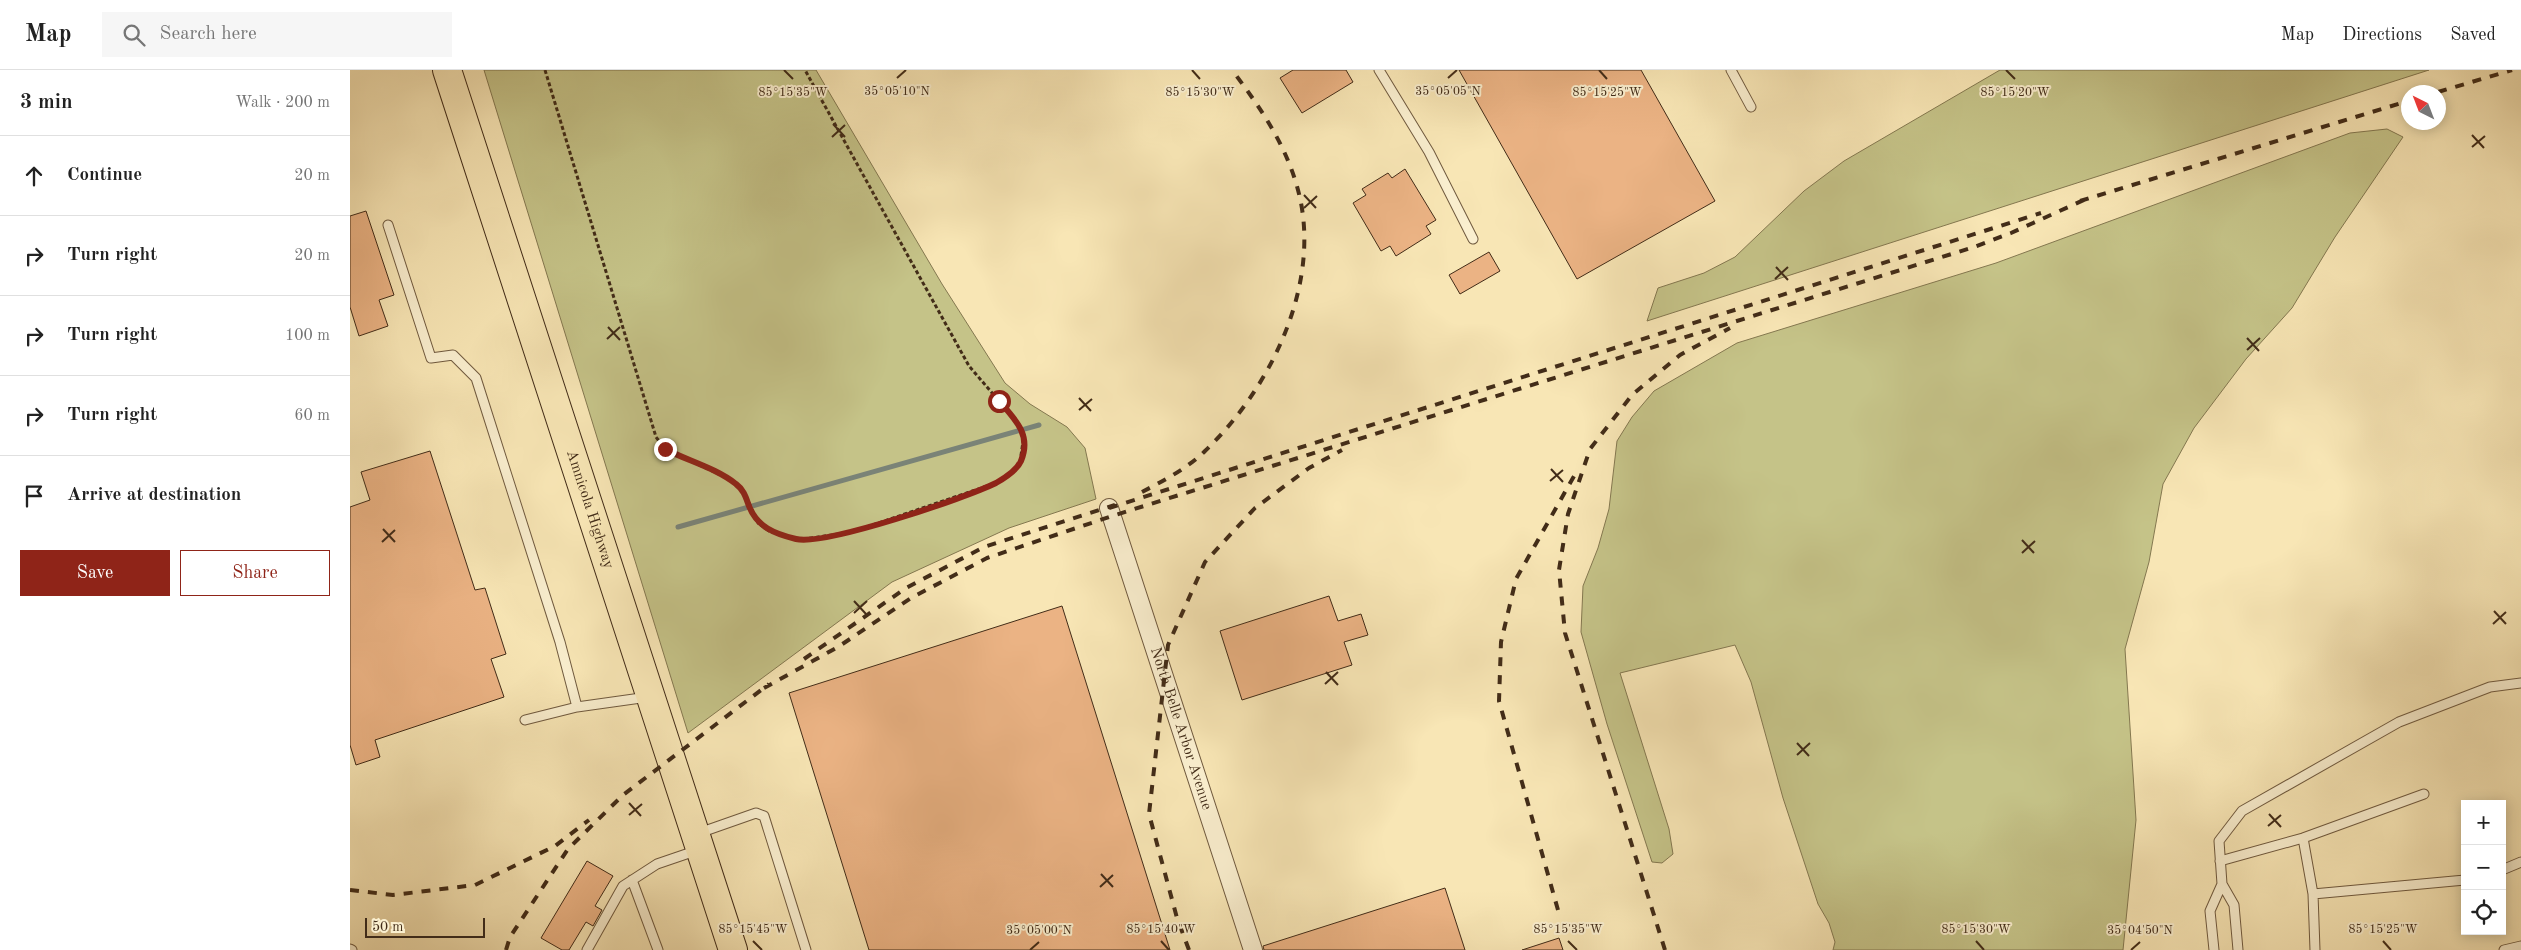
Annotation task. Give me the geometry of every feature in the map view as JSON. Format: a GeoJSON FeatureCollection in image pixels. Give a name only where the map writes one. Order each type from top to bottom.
{"type":"FeatureCollection","features":[{"type":"Feature","properties":{"kind":"main road","name":"Amnicola Highway"},"geometry":{"type":"LineString","coordinates":[[446,70],[734,950]]}},
{"type":"Feature","properties":{"kind":"street","name":"North Belle Arbor Avenue"},"geometry":{"type":"LineString","coordinates":[[1110,508],[1253,950]]}},
{"type":"Feature","properties":{"kind":"lane"},"geometry":{"type":"LineString","coordinates":[[1379,70],[1429,152],[1473,239]]}},
{"type":"Feature","properties":{"kind":"lane"},"geometry":{"type":"LineString","coordinates":[[1732,70],[1751,107]]}},
{"type":"Feature","properties":{"kind":"lane"},"geometry":{"type":"LineString","coordinates":[[388,224],[431,358],[453,356],[476,378],[560,642],[577,707]]}},
{"type":"Feature","properties":{"kind":"lane"},"geometry":{"type":"LineString","coordinates":[[2238,950],[2234,905],[2222,884],[2219,841],[2242,811],[2399,722],[2490,687],[2521,683]]}},
{"type":"Feature","properties":{"kind":"lane"},"geometry":{"type":"LineString","coordinates":[[525,720],[577,707],[650,696]]}},
{"type":"Feature","properties":{"kind":"lane"},"geometry":{"type":"LineString","coordinates":[[2220,861],[2303,838],[2424,794]]}},
{"type":"Feature","properties":{"kind":"lane"},"geometry":{"type":"LineString","coordinates":[[587,950],[623,886],[657,864],[756,813],[764,816],[806,950]]}},
{"type":"Feature","properties":{"kind":"lane"},"geometry":{"type":"LineString","coordinates":[[2303,838],[2313,894],[2316,950]]}},
{"type":"Feature","properties":{"kind":"lane"},"geometry":{"type":"LineString","coordinates":[[2506,868],[2521,862]]}},
{"type":"Feature","properties":{"kind":"lane"},"geometry":{"type":"LineString","coordinates":[[632,880],[658,950]]}},
{"type":"Feature","properties":{"kind":"lane"},"geometry":{"type":"LineString","coordinates":[[2313,894],[2461,880]]}},
{"type":"Feature","properties":{"kind":"lane"},"geometry":{"type":"LineString","coordinates":[[2214,950],[2210,911],[2222,884]]}},
{"type":"Feature","properties":{"kind":"lane"},"geometry":{"type":"LineString","coordinates":[[2504,950],[2521,946]]}},
{"type":"Feature","properties":{"kind":"path"},"geometry":{"type":"LineString","coordinates":[[545,70],[656,437],[665,449],[724,476],[737,484],[744,492],[750,510],[758,523],[770,530],[798,540],[852,532],[996,483],[1014,470],[1020,462],[1024,435],[1017,422],[969,366],[805,70]]}},
{"type":"Feature","properties":{"kind":"shaded area"},"geometry":{"type":"Polygon","coordinates":[[[484,70],[816,70],[942,284],[1005,383],[1030,404],[1067,427],[1085,448],[1096,499],[1009,528],[892,582],[688,733],[484,70]]]}},
{"type":"Feature","properties":{"kind":"shaded area"},"geometry":{"type":"Polygon","coordinates":[[[2000,70],[2429,70],[1647,321],[1658,288],[1704,273],[1735,257],[1804,191],[1844,161],[2000,70]]]}},
{"type":"Feature","properties":{"kind":"shaded area"},"geometry":{"type":"Polygon","coordinates":[[[2387,129],[2403,137],[2335,237],[2292,308],[2246,359],[2194,428],[2163,484],[2149,562],[2125,649],[2136,820],[2123,950],[1833,950],[1835,942],[1829,923],[1818,904],[1783,798],[1751,682],[1735,645],[1620,673],[1669,829],[1673,854],[1662,863],[1652,862],[1607,724],[1581,632],[1583,586],[1598,548],[1609,509],[1617,441],[1632,417],[1654,391],[1737,343],[1996,263],[2350,133],[2387,129]]]}},
{"type":"Feature","properties":{"kind":"building"},"geometry":{"type":"Polygon","coordinates":[[[1293,70],[1346,70],[1353,82],[1302,113],[1280,78],[1293,70]]]}},
{"type":"Feature","properties":{"kind":"building"},"geometry":{"type":"Polygon","coordinates":[[[1459,70],[1641,70],[1715,201],[1577,279],[1459,70]]]}},
{"type":"Feature","properties":{"kind":"building"},"geometry":{"type":"Polygon","coordinates":[[[1405,169],[1436,220],[1426,226],[1431,234],[1396,256],[1390,246],[1381,251],[1353,203],[1366,195],[1362,189],[1388,173],[1392,178],[1405,169]]]}},
{"type":"Feature","properties":{"kind":"building"},"geometry":{"type":"Polygon","coordinates":[[[366,211],[394,295],[379,300],[388,326],[359,336],[350,307],[350,216],[366,211]]]}},
{"type":"Feature","properties":{"kind":"building"},"geometry":{"type":"Polygon","coordinates":[[[1489,252],[1500,271],[1460,294],[1449,275],[1489,252]]]}},
{"type":"Feature","properties":{"kind":"building"},"geometry":{"type":"Polygon","coordinates":[[[430,451],[475,590],[485,588],[506,654],[491,659],[504,697],[375,740],[380,757],[356,765],[350,745],[350,507],[370,500],[361,472],[430,451]]]}},
{"type":"Feature","properties":{"kind":"building"},"geometry":{"type":"Polygon","coordinates":[[[1329,596],[1338,621],[1361,614],[1368,635],[1344,642],[1352,665],[1242,700],[1220,631],[1329,596]]]}},
{"type":"Feature","properties":{"kind":"building"},"geometry":{"type":"Polygon","coordinates":[[[1062,606],[1170,950],[869,950],[789,693],[1062,606]]]}},
{"type":"Feature","properties":{"kind":"building"},"geometry":{"type":"Polygon","coordinates":[[[587,861],[613,876],[595,906],[602,910],[593,926],[586,922],[569,950],[562,950],[541,938],[587,861]]]}},
{"type":"Feature","properties":{"kind":"building"},"geometry":{"type":"Polygon","coordinates":[[[1445,888],[1465,950],[1264,950],[1263,946],[1445,888]]]}},
{"type":"Feature","properties":{"kind":"building"},"geometry":{"type":"Polygon","coordinates":[[[1559,938],[1563,950],[1522,950],[1559,938]]]}},
{"type":"Feature","properties":{"kind":"waterway"},"geometry":{"type":"LineString","coordinates":[[678,527],[1039,425]]}},
{"type":"Feature","properties":{"kind":"railway"},"geometry":{"type":"LineString","coordinates":[[1142,492],[1191,463],[1228,427],[1268,370],[1283,338],[1295,305],[1302,271],[1304,237],[1301,203],[1296,184],[1283,149],[1265,117],[1232,70]]}},
{"type":"Feature","properties":{"kind":"railway"},"geometry":{"type":"LineString","coordinates":[[2446,90],[2512,70]]}},
{"type":"Feature","properties":{"kind":"railway"},"geometry":{"type":"LineString","coordinates":[[2080,201],[2401,103]]}},
{"type":"Feature","properties":{"kind":"railway"},"geometry":{"type":"LineString","coordinates":[[764,688],[838,647],[911,598],[987,558],[1112,516],[1974,247],[2011,233],[2086,199]]}},
{"type":"Feature","properties":{"kind":"railway"},"geometry":{"type":"LineString","coordinates":[[1109,508],[2041,213]]}},
{"type":"Feature","properties":{"kind":"railway"},"geometry":{"type":"LineString","coordinates":[[1665,950],[1565,633],[1559,570],[1568,514],[1590,449],[1632,395],[1680,355],[1730,328]]}},
{"type":"Feature","properties":{"kind":"railway"},"geometry":{"type":"LineString","coordinates":[[1189,950],[1177,918],[1149,814],[1168,645],[1205,562],[1255,508],[1309,468],[1342,450]]}},
{"type":"Feature","properties":{"kind":"railway"},"geometry":{"type":"LineString","coordinates":[[1558,910],[1499,701],[1501,642],[1516,579],[1578,469]]}},
{"type":"Feature","properties":{"kind":"railway"},"geometry":{"type":"LineString","coordinates":[[804,659],[906,588],[984,547],[1115,505]]}},
{"type":"Feature","properties":{"kind":"railway"},"geometry":{"type":"LineString","coordinates":[[506,950],[510,937],[568,849],[623,795],[769,684]]}},
{"type":"Feature","properties":{"kind":"railway"},"geometry":{"type":"LineString","coordinates":[[350,890],[393,895],[475,885],[555,846],[589,820]]}},
{"type":"Feature","properties":{"kind":"route"},"geometry":{"type":"LineString","coordinates":[[665,449],[724,476],[737,484],[744,492],[750,510],[758,523],[770,530],[798,540],[824,538],[852,532],[964,495],[996,483],[1006,477],[1020,462],[1024,451],[1024,435],[1017,422],[999,401]]}}]}
